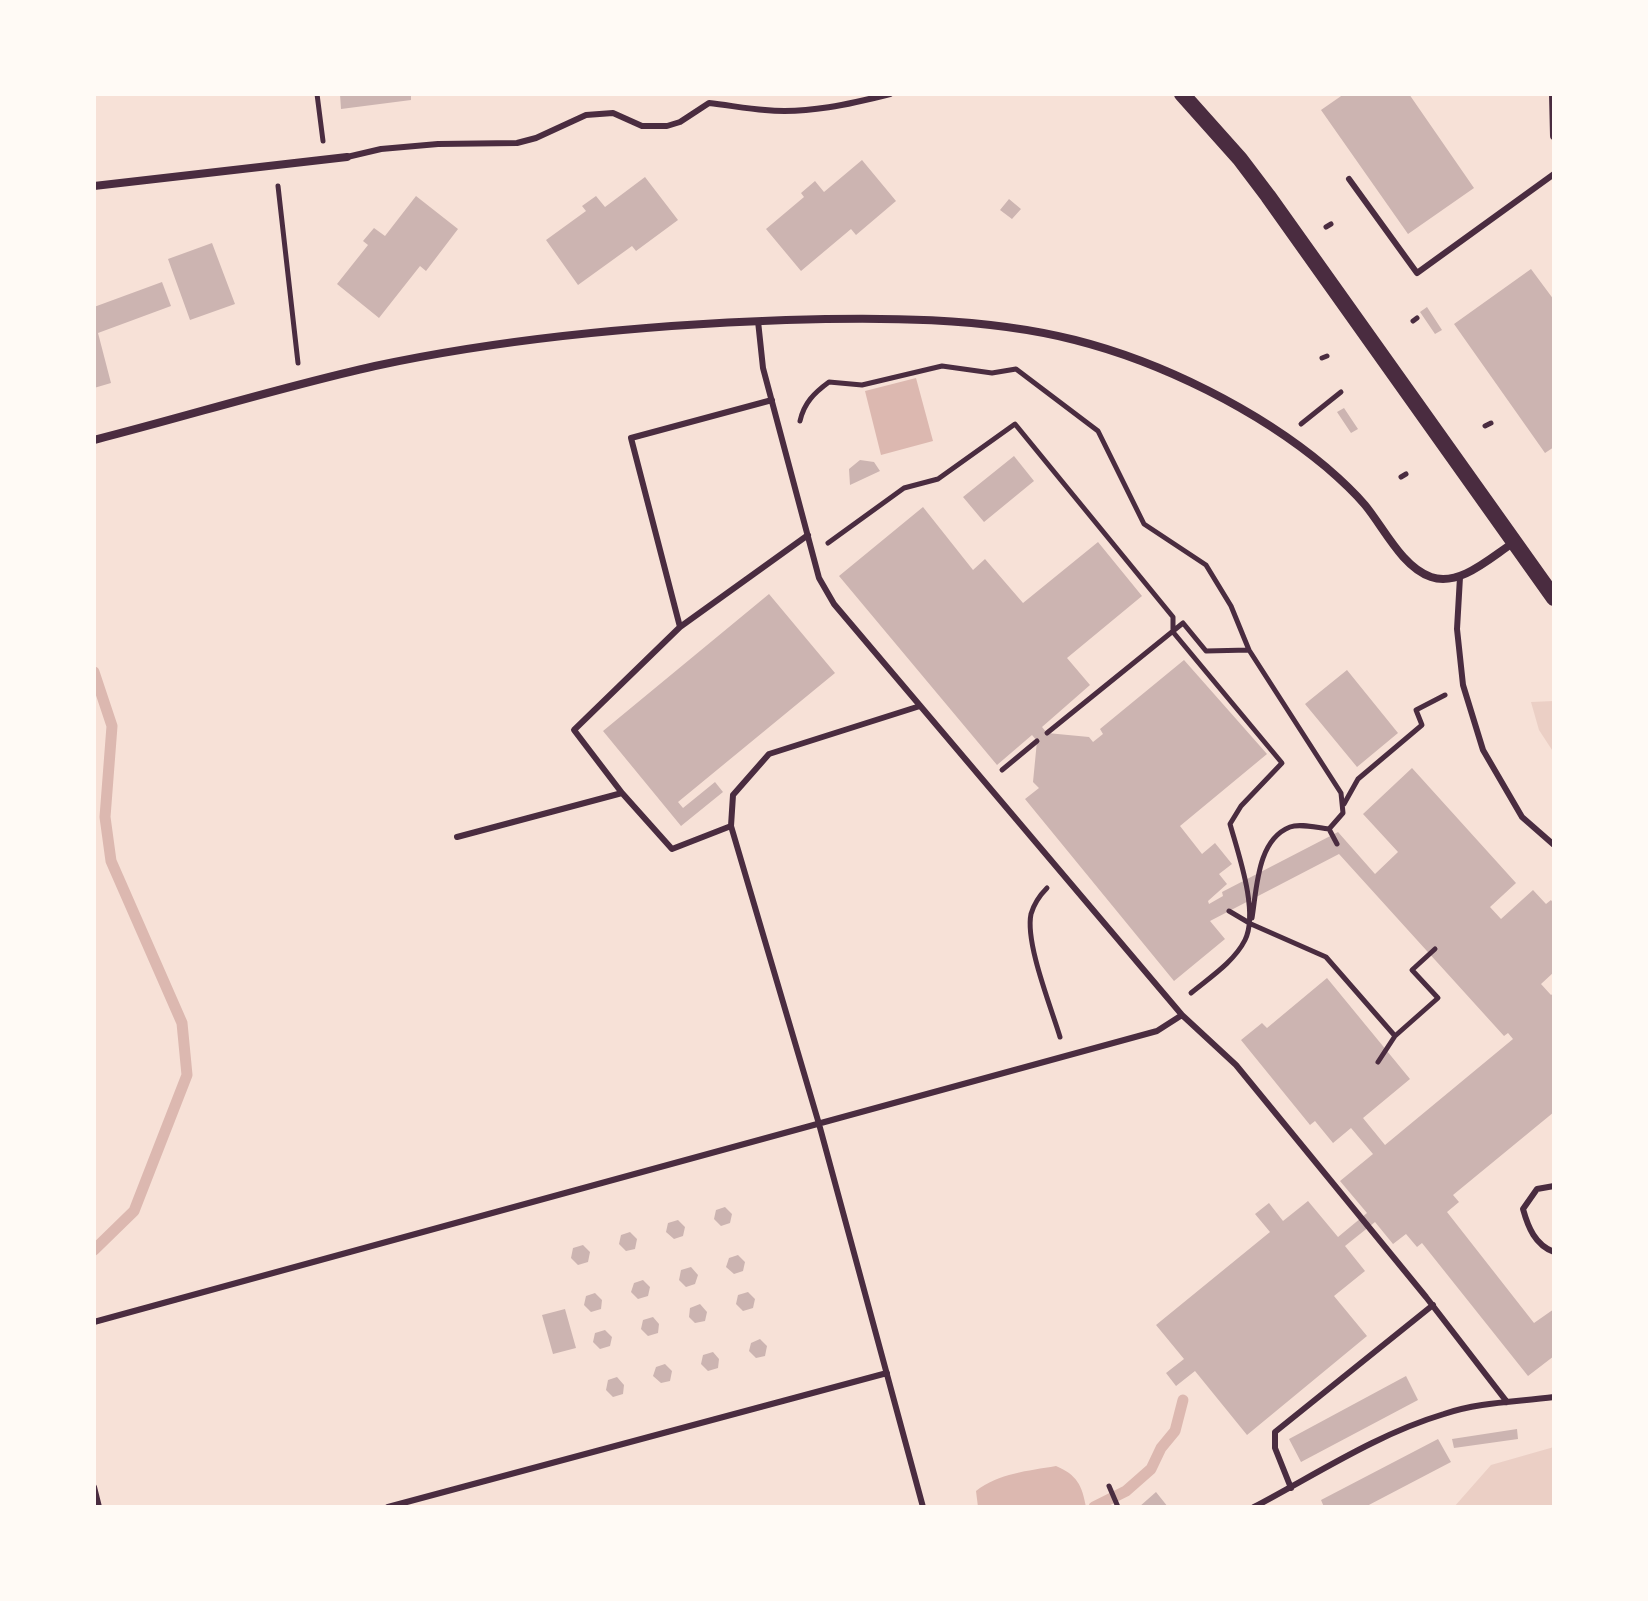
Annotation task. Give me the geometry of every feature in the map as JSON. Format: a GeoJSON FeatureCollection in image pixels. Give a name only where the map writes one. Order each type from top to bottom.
{"type":"FeatureCollection","features":[{"type":"Feature","properties":{"kind":"main road"},"geometry":{"type":"LineString","coordinates":[[1182,94],[1240,159],[1268,196],[1554,598]]}},
{"type":"Feature","properties":{"kind":"street"},"geometry":{"type":"LineString","coordinates":[[1553,94],[1554,136]]}},
{"type":"Feature","properties":{"kind":"street"},"geometry":{"type":"LineString","coordinates":[[94,186],[347,157]]}},
{"type":"Feature","properties":{"kind":"street"},"geometry":{"type":"LineString","coordinates":[[94,440],[375,366],[502,344],[630,327],[853,318],[1014,327],[1077,341],[1139,361],[1254,416],[1327,468],[1362,502],[1410,564],[1433,578],[1460,577],[1513,543]]}},
{"type":"Feature","properties":{"kind":"lane"},"geometry":{"type":"LineString","coordinates":[[347,157],[381,149],[438,144],[517,143],[536,138],[586,115],[613,113],[642,126],[667,126],[680,122],[709,103],[767,111],[798,110],[857,103],[890,94]]}},
{"type":"Feature","properties":{"kind":"lane"},"geometry":{"type":"LineString","coordinates":[[1349,179],[1417,273],[1554,174]]}},
{"type":"Feature","properties":{"kind":"lane"},"geometry":{"type":"LineString","coordinates":[[758,321],[763,368],[819,578],[834,604],[1175,1007],[1236,1065],[1433,1305],[1507,1402]]}},
{"type":"Feature","properties":{"kind":"lane"},"geometry":{"type":"LineString","coordinates":[[680,627],[631,438],[772,400]]}},
{"type":"Feature","properties":{"kind":"lane"},"geometry":{"type":"LineString","coordinates":[[731,826],[672,849],[622,793],[574,730],[680,627],[808,535]]}},
{"type":"Feature","properties":{"kind":"lane"},"geometry":{"type":"LineString","coordinates":[[1460,577],[1457,629],[1463,685],[1483,750],[1522,817],[1554,845]]}},
{"type":"Feature","properties":{"kind":"lane"},"geometry":{"type":"LineString","coordinates":[[920,706],[769,754],[733,795],[731,826],[819,1124],[923,1507]]}},
{"type":"Feature","properties":{"kind":"lane"},"geometry":{"type":"LineString","coordinates":[[457,837],[622,793]]}},
{"type":"Feature","properties":{"kind":"lane"},"geometry":{"type":"LineString","coordinates":[[94,1322],[1157,1031],[1182,1015]]}},
{"type":"Feature","properties":{"kind":"lane"},"geometry":{"type":"LineString","coordinates":[[1554,1186],[1537,1189],[1523,1209],[1530,1231],[1548,1250],[1554,1252]]}},
{"type":"Feature","properties":{"kind":"lane"},"geometry":{"type":"LineString","coordinates":[[1291,1488],[1275,1448],[1275,1432],[1433,1305]]}},
{"type":"Feature","properties":{"kind":"lane"},"geometry":{"type":"LineString","coordinates":[[388,1507],[887,1373]]}},
{"type":"Feature","properties":{"kind":"lane"},"geometry":{"type":"LineString","coordinates":[[1254,1507],[1388,1437],[1442,1414],[1479,1405],[1554,1397]]}},
{"type":"Feature","properties":{"kind":"lane"},"geometry":{"type":"LineString","coordinates":[[94,1487],[99,1507]]}},
{"type":"Feature","properties":{"kind":"path"},"geometry":{"type":"LineString","coordinates":[[317,94],[325,159]]}},
{"type":"Feature","properties":{"kind":"path"},"geometry":{"type":"LineString","coordinates":[[276,165],[301,386]]}},
{"type":"Feature","properties":{"kind":"path"},"geometry":{"type":"LineString","coordinates":[[780,427],[798,428],[803,408],[815,392],[829,382],[862,385],[942,366],[992,373],[1016,369],[1025,373],[1098,431],[1144,524],[1206,565],[1231,606],[1249,650],[1341,793],[1343,813],[1329,829]]}},
{"type":"Feature","properties":{"kind":"path"},"geometry":{"type":"LineString","coordinates":[[1306,420],[1341,392]]}},
{"type":"Feature","properties":{"kind":"path"},"geometry":{"type":"LineString","coordinates":[[813,554],[904,488],[938,479],[1015,424],[1173,617],[1173,632],[1282,763],[1241,806],[1230,824],[1243,869],[1251,924]]}},
{"type":"Feature","properties":{"kind":"path"},"geometry":{"type":"LineString","coordinates":[[1047,733],[1183,623],[1206,651],[1249,650]]}},
{"type":"Feature","properties":{"kind":"path"},"geometry":{"type":"LineString","coordinates":[[1344,804],[1358,779],[1422,725],[1416,710],[1463,685]]}},
{"type":"Feature","properties":{"kind":"path"},"geometry":{"type":"LineString","coordinates":[[985,783],[1037,741]]}},
{"type":"Feature","properties":{"kind":"path"},"geometry":{"type":"LineString","coordinates":[[1175,1007],[1234,956],[1245,941],[1261,866],[1270,840],[1292,826],[1329,829]]}},
{"type":"Feature","properties":{"kind":"path"},"geometry":{"type":"LineString","coordinates":[[1329,829],[1337,844]]}},
{"type":"Feature","properties":{"kind":"path"},"geometry":{"type":"LineString","coordinates":[[1062,873],[1039,896],[1031,916],[1034,953],[1066,1056]]}},
{"type":"Feature","properties":{"kind":"path"},"geometry":{"type":"LineString","coordinates":[[1229,911],[1326,957],[1395,1036]]}},
{"type":"Feature","properties":{"kind":"path"},"geometry":{"type":"LineString","coordinates":[[1378,1062],[1395,1036],[1438,998],[1412,970],[1435,949]]}},
{"type":"Feature","properties":{"kind":"path"},"geometry":{"type":"LineString","coordinates":[[1109,1486],[1118,1507]]}},
{"type":"Feature","properties":{"kind":"shaded area"},"geometry":{"type":"Polygon","coordinates":[[[916,378],[933,441],[881,455],[865,391],[916,378]]]}},
{"type":"Feature","properties":{"kind":"shaded area"},"geometry":{"type":"Polygon","coordinates":[[[1554,701],[1554,753],[1539,730],[1531,702],[1554,701]]]}},
{"type":"Feature","properties":{"kind":"shaded area"},"geometry":{"type":"Polygon","coordinates":[[[1554,1447],[1554,1507],[1454,1507],[1491,1465],[1554,1447]]]}},
{"type":"Feature","properties":{"kind":"shaded area"},"geometry":{"type":"Polygon","coordinates":[[[1056,1466],[1077,1482],[1086,1507],[978,1507],[976,1491],[994,1480],[1056,1466]]]}},
{"type":"Feature","properties":{"kind":"building"},"geometry":{"type":"Polygon","coordinates":[[[340,94],[411,94],[411,100],[341,109],[340,94]]]}},
{"type":"Feature","properties":{"kind":"building"},"geometry":{"type":"Polygon","coordinates":[[[1344,94],[1409,94],[1474,188],[1408,234],[1321,110],[1344,94]]]}},
{"type":"Feature","properties":{"kind":"building"},"geometry":{"type":"Polygon","coordinates":[[[862,160],[896,201],[856,235],[851,229],[801,271],[766,229],[804,197],[801,193],[815,181],[824,192],[862,160]]]}},
{"type":"Feature","properties":{"kind":"building"},"geometry":{"type":"Polygon","coordinates":[[[645,177],[678,220],[636,251],[632,246],[578,285],[546,240],[586,211],[582,206],[596,196],[605,207],[645,177]]]}},
{"type":"Feature","properties":{"kind":"building"},"geometry":{"type":"Polygon","coordinates":[[[416,196],[458,229],[426,271],[420,266],[379,318],[337,284],[368,245],[363,241],[374,228],[385,236],[416,196]]]}},
{"type":"Feature","properties":{"kind":"building"},"geometry":{"type":"Polygon","coordinates":[[[1009,199],[1021,209],[1012,219],[1000,210],[1009,199]]]}},
{"type":"Feature","properties":{"kind":"building"},"geometry":{"type":"Polygon","coordinates":[[[212,243],[235,304],[190,320],[168,259],[212,243]]]}},
{"type":"Feature","properties":{"kind":"building"},"geometry":{"type":"Polygon","coordinates":[[[1531,269],[1554,300],[1554,447],[1545,453],[1454,324],[1531,269]]]}},
{"type":"Feature","properties":{"kind":"building"},"geometry":{"type":"Polygon","coordinates":[[[162,282],[171,306],[98,333],[111,383],[94,388],[94,307],[162,282]]]}},
{"type":"Feature","properties":{"kind":"building"},"geometry":{"type":"Polygon","coordinates":[[[1427,307],[1442,330],[1435,334],[1420,312],[1427,307]]]}},
{"type":"Feature","properties":{"kind":"building"},"geometry":{"type":"Polygon","coordinates":[[[1344,408],[1358,429],[1351,433],[1337,412],[1344,408]]]}},
{"type":"Feature","properties":{"kind":"building"},"geometry":{"type":"Polygon","coordinates":[[[1014,456],[1034,481],[984,522],[963,497],[1014,456]]]}},
{"type":"Feature","properties":{"kind":"building"},"geometry":{"type":"Polygon","coordinates":[[[860,460],[874,462],[880,471],[850,485],[849,469],[860,460]]]}},
{"type":"Feature","properties":{"kind":"building"},"geometry":{"type":"Polygon","coordinates":[[[923,507],[973,570],[985,559],[1023,603],[1098,542],[1142,596],[1067,658],[1090,685],[1042,727],[1047,733],[1089,737],[1093,742],[1103,734],[1100,729],[1184,660],[1267,754],[1180,826],[1202,854],[1215,843],[1232,864],[1219,874],[1227,884],[1208,901],[1209,904],[1223,896],[1222,892],[1338,832],[1375,874],[1398,852],[1363,814],[1412,768],[1516,883],[1490,907],[1501,919],[1533,890],[1546,904],[1551,900],[1554,904],[1554,972],[1541,984],[1551,995],[1554,993],[1554,1112],[1453,1195],[1459,1202],[1447,1212],[1534,1323],[1554,1309],[1554,1356],[1528,1376],[1422,1243],[1417,1247],[1406,1234],[1393,1244],[1375,1222],[1345,1246],[1365,1271],[1334,1296],[1367,1336],[1247,1435],[1195,1371],[1176,1386],[1166,1373],[1184,1359],[1156,1325],[1270,1232],[1255,1214],[1269,1203],[1283,1221],[1308,1201],[1338,1237],[1367,1213],[1340,1181],[1373,1154],[1351,1128],[1333,1143],[1315,1121],[1310,1125],[1241,1040],[1262,1023],[1267,1028],[1327,978],[1410,1079],[1363,1118],[1385,1145],[1513,1039],[1508,1033],[1504,1036],[1339,854],[1210,921],[1225,939],[1174,981],[1025,799],[1039,788],[1033,782],[1037,741],[1032,735],[997,765],[839,576],[923,507]]]}},
{"type":"Feature","properties":{"kind":"building"},"geometry":{"type":"Polygon","coordinates":[[[769,594],[835,673],[678,802],[683,808],[715,782],[723,792],[681,826],[603,731],[769,594]]]}},
{"type":"Feature","properties":{"kind":"building"},"geometry":{"type":"Polygon","coordinates":[[[1347,670],[1398,733],[1357,767],[1305,704],[1347,670]]]}},
{"type":"Feature","properties":{"kind":"building"},"geometry":{"type":"Polygon","coordinates":[[[725,1207],[732,1214],[730,1223],[721,1226],[714,1219],[716,1210],[725,1207]]]}},
{"type":"Feature","properties":{"kind":"building"},"geometry":{"type":"Polygon","coordinates":[[[678,1220],[685,1227],[683,1236],[674,1239],[666,1232],[668,1223],[678,1220]]]}},
{"type":"Feature","properties":{"kind":"building"},"geometry":{"type":"Polygon","coordinates":[[[630,1232],[637,1239],[635,1249],[626,1251],[619,1244],[621,1235],[630,1232]]]}},
{"type":"Feature","properties":{"kind":"building"},"geometry":{"type":"Polygon","coordinates":[[[583,1245],[590,1252],[588,1262],[578,1265],[571,1258],[573,1248],[583,1245]]]}},
{"type":"Feature","properties":{"kind":"building"},"geometry":{"type":"Polygon","coordinates":[[[738,1255],[745,1262],[743,1271],[734,1274],[726,1267],[729,1258],[738,1255]]]}},
{"type":"Feature","properties":{"kind":"building"},"geometry":{"type":"Polygon","coordinates":[[[691,1267],[698,1275],[695,1284],[686,1287],[679,1280],[681,1270],[691,1267]]]}},
{"type":"Feature","properties":{"kind":"building"},"geometry":{"type":"Polygon","coordinates":[[[643,1280],[650,1287],[648,1296],[638,1299],[631,1292],[634,1283],[643,1280]]]}},
{"type":"Feature","properties":{"kind":"building"},"geometry":{"type":"Polygon","coordinates":[[[748,1292],[755,1299],[753,1308],[743,1311],[736,1304],[738,1295],[748,1292]]]}},
{"type":"Feature","properties":{"kind":"building"},"geometry":{"type":"Polygon","coordinates":[[[595,1293],[602,1300],[601,1309],[591,1312],[584,1305],[586,1296],[595,1293]]]}},
{"type":"Feature","properties":{"kind":"building"},"geometry":{"type":"Polygon","coordinates":[[[700,1304],[707,1312],[705,1321],[695,1323],[689,1317],[690,1308],[700,1304]]]}},
{"type":"Feature","properties":{"kind":"building"},"geometry":{"type":"Polygon","coordinates":[[[565,1309],[576,1348],[553,1354],[542,1315],[565,1309]]]}},
{"type":"Feature","properties":{"kind":"building"},"geometry":{"type":"Polygon","coordinates":[[[653,1317],[659,1324],[658,1333],[648,1336],[641,1329],[643,1320],[653,1317]]]}},
{"type":"Feature","properties":{"kind":"building"},"geometry":{"type":"Polygon","coordinates":[[[605,1330],[612,1337],[610,1346],[600,1349],[593,1342],[595,1333],[605,1330]]]}},
{"type":"Feature","properties":{"kind":"building"},"geometry":{"type":"Polygon","coordinates":[[[760,1339],[767,1346],[765,1356],[756,1358],[749,1351],[751,1343],[760,1339]]]}},
{"type":"Feature","properties":{"kind":"building"},"geometry":{"type":"Polygon","coordinates":[[[713,1352],[719,1359],[718,1368],[708,1371],[701,1364],[703,1355],[713,1352]]]}},
{"type":"Feature","properties":{"kind":"building"},"geometry":{"type":"Polygon","coordinates":[[[665,1364],[672,1371],[670,1381],[661,1383],[653,1376],[656,1367],[665,1364]]]}},
{"type":"Feature","properties":{"kind":"building"},"geometry":{"type":"Polygon","coordinates":[[[1406,1376],[1418,1400],[1301,1462],[1289,1439],[1406,1376]]]}},
{"type":"Feature","properties":{"kind":"building"},"geometry":{"type":"Polygon","coordinates":[[[617,1377],[624,1385],[623,1394],[613,1397],[606,1390],[608,1380],[617,1377]]]}},
{"type":"Feature","properties":{"kind":"building"},"geometry":{"type":"Polygon","coordinates":[[[1517,1429],[1518,1439],[1454,1448],[1452,1439],[1517,1429]]]}},
{"type":"Feature","properties":{"kind":"building"},"geometry":{"type":"Polygon","coordinates":[[[1438,1439],[1451,1462],[1365,1507],[1324,1507],[1321,1500],[1438,1439]]]}},
{"type":"Feature","properties":{"kind":"building"},"geometry":{"type":"Polygon","coordinates":[[[1156,1492],[1168,1507],[1139,1507],[1156,1492]]]}},
{"type":"Feature","properties":{"kind":"waterway"},"geometry":{"type":"LineString","coordinates":[[94,672],[112,726],[105,817],[111,861],[182,1023],[187,1075],[134,1211],[94,1250]]}},
{"type":"Feature","properties":{"kind":"waterway"},"geometry":{"type":"LineString","coordinates":[[1094,1507],[1126,1491],[1151,1469],[1161,1448],[1175,1431],[1183,1400]]}}]}
